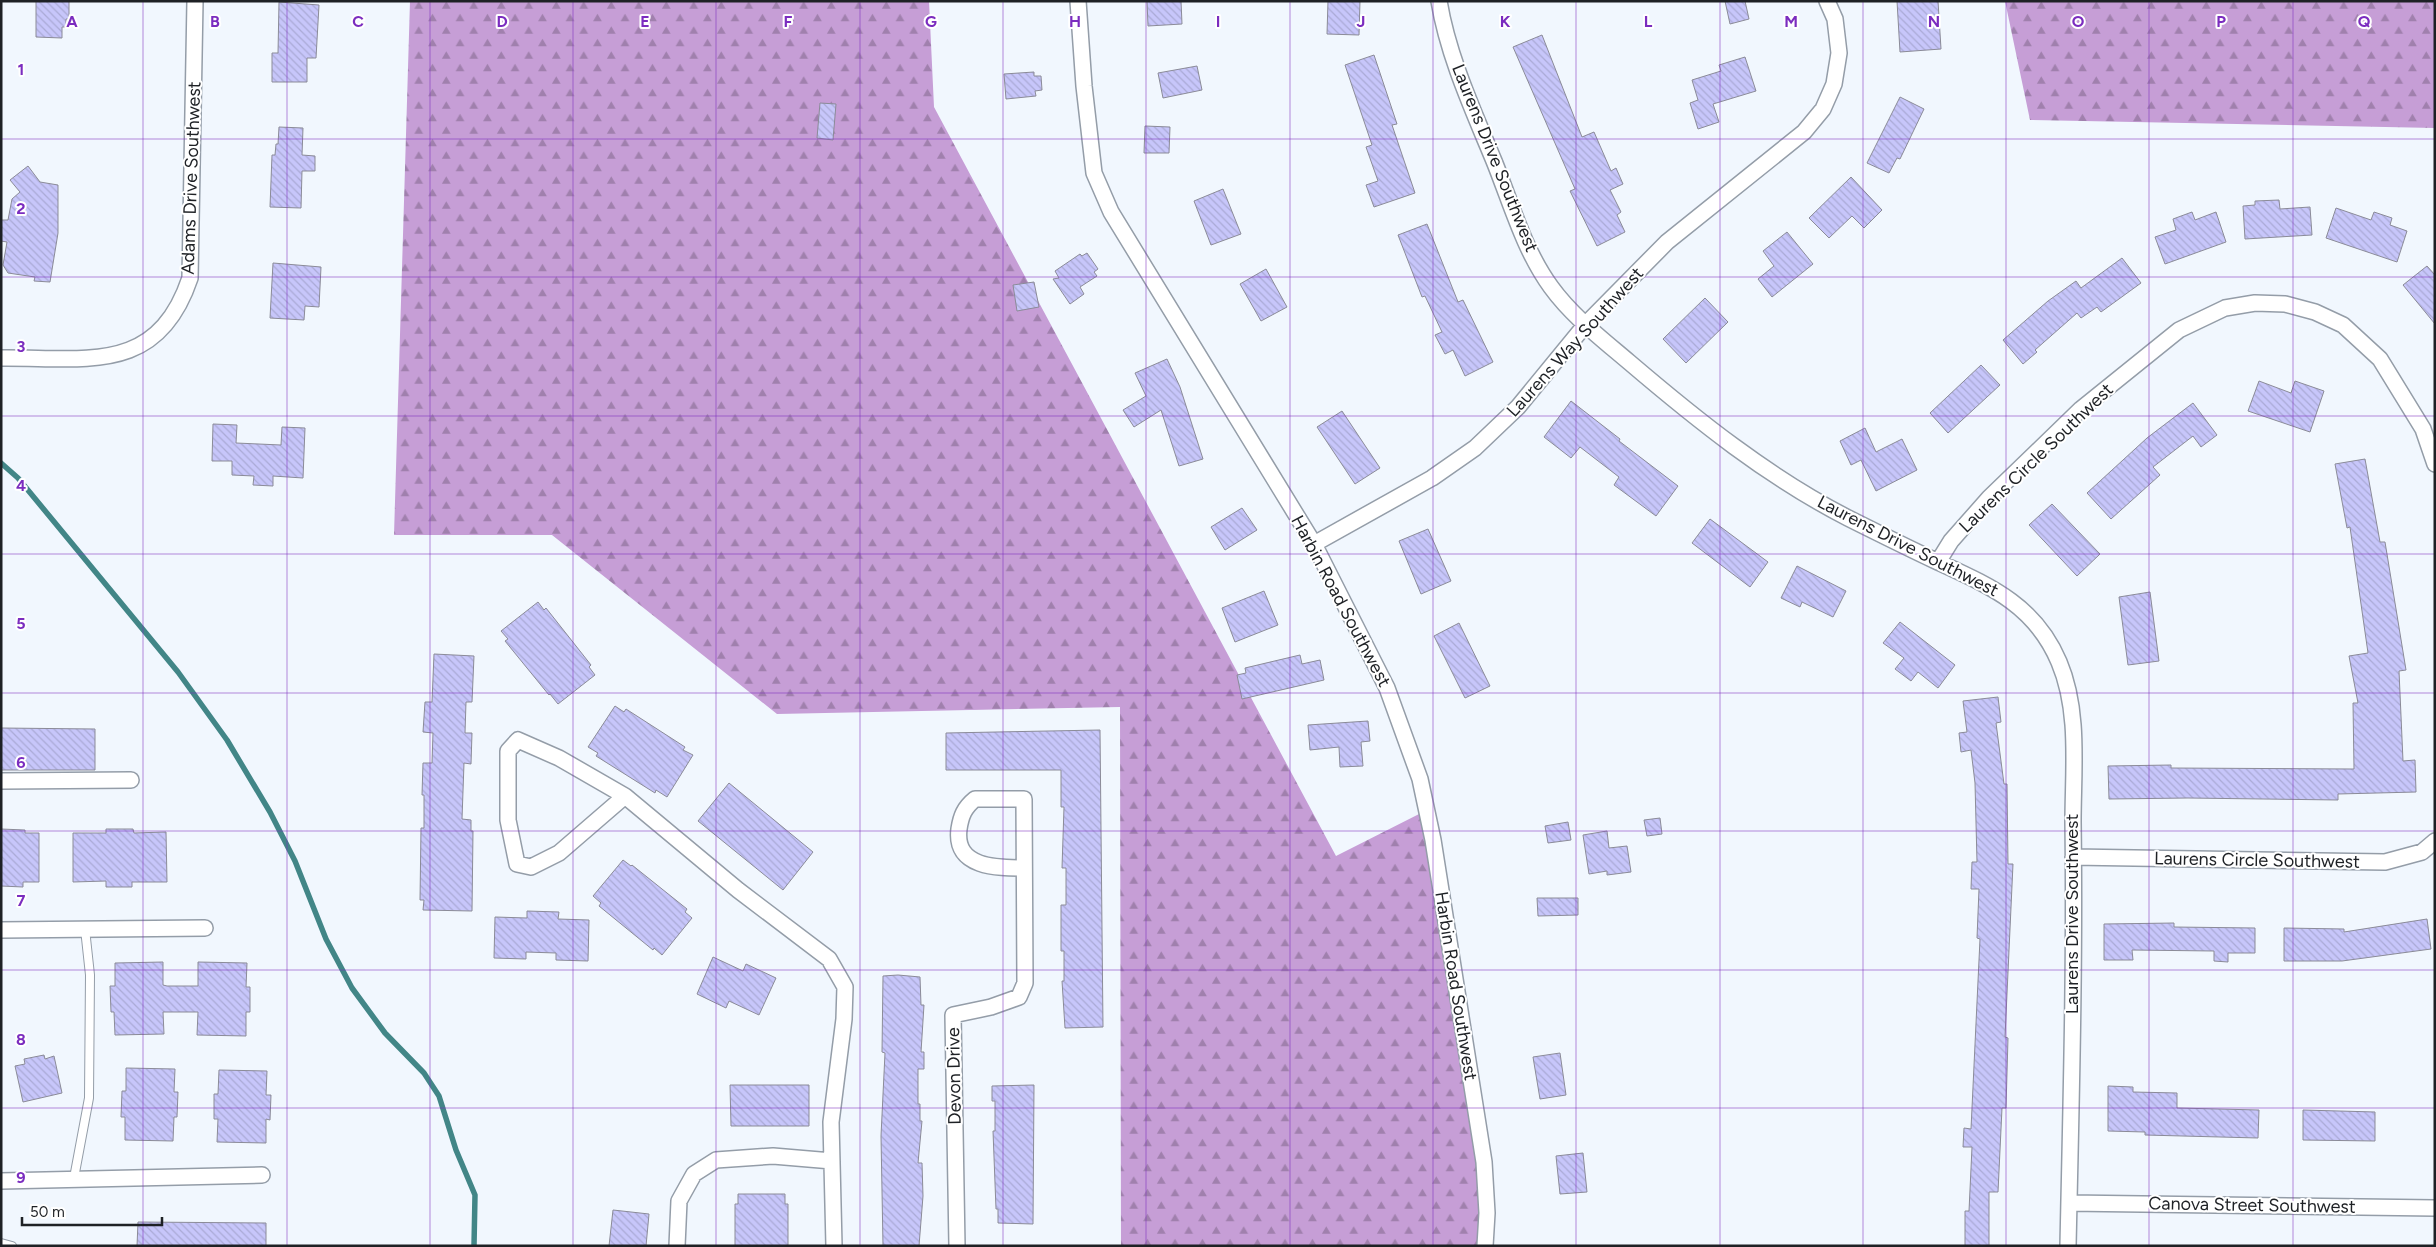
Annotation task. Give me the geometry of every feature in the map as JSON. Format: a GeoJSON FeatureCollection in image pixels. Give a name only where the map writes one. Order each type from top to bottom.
{"type":"FeatureCollection","features":[{"type":"Feature","properties":{"kind":"street","name":"Adams Drive Southwest"},"geometry":{"type":"LineString","coordinates":[[1,358],[112,357],[141,346],[164,328],[182,303],[190,278],[195,1]]}},
{"type":"Feature","properties":{"kind":"street","name":"Harbin Road Southwest"},"geometry":{"type":"LineString","coordinates":[[1078,1],[1084,86],[1094,173],[1111,212],[1314,544],[1387,688],[1420,779],[1433,840],[1484,1162],[1487,1214],[1485,1246]]}},
{"type":"Feature","properties":{"kind":"street","name":"Laurens Drive Southwest"},"geometry":{"type":"LineString","coordinates":[[1439,1],[1460,76],[1528,246],[1552,287],[1586,324],[1686,410],[1759,464],[1844,516],[1988,585],[2016,603],[2042,632],[2058,660],[2068,686],[2072,713],[2074,857],[2068,1246]]}},
{"type":"Feature","properties":{"kind":"street","name":"Laurens Way Southwest"},"geometry":{"type":"LineString","coordinates":[[1314,544],[1432,478],[1475,448],[1518,407],[1586,324],[1667,242],[1804,132],[1823,109],[1834,84],[1839,53],[1835,20],[1827,1]]}},
{"type":"Feature","properties":{"kind":"street","name":"Laurens Circle Southwest"},"geometry":{"type":"LineString","coordinates":[[1938,562],[1951,541],[1989,498],[2081,409],[2179,330],[2225,308],[2255,303],[2286,304],[2315,312],[2343,325],[2380,359],[2423,429],[2435,464]]}},
{"type":"Feature","properties":{"kind":"street"},"geometry":{"type":"LineString","coordinates":[[626,796],[559,853],[531,867],[517,864],[508,820],[508,751],[518,740],[559,758],[626,796],[738,890],[829,959],[845,987],[844,1019],[832,1122],[834,1246]]}},
{"type":"Feature","properties":{"kind":"street"},"geometry":{"type":"LineString","coordinates":[[1,781],[131,780]]}},
{"type":"Feature","properties":{"kind":"street","name":"Devon Drive"},"geometry":{"type":"LineString","coordinates":[[957,1246],[953,1015],[991,1007],[1019,997],[1025,983],[1024,799],[975,799],[961,816],[959,830],[961,847],[967,858],[981,865],[1024,868]]}},
{"type":"Feature","properties":{"kind":"street","name":"Laurens Circle Southwest"},"geometry":{"type":"LineString","coordinates":[[2074,857],[2385,862],[2422,852],[2435,841]]}},
{"type":"Feature","properties":{"kind":"street"},"geometry":{"type":"LineString","coordinates":[[1,930],[204,928]]}},
{"type":"Feature","properties":{"kind":"street"},"geometry":{"type":"LineString","coordinates":[[677,1246],[679,1201],[694,1174],[716,1160],[773,1156],[832,1161]]}},
{"type":"Feature","properties":{"kind":"street"},"geometry":{"type":"LineString","coordinates":[[1,1181],[262,1175]]}},
{"type":"Feature","properties":{"kind":"street","name":"Canova Street Southwest"},"geometry":{"type":"LineString","coordinates":[[2069,1203],[2435,1208]]}},
{"type":"Feature","properties":{"kind":"lane"},"geometry":{"type":"LineString","coordinates":[[74,1178],[89,1098],[90,975],[85,929]]}},
{"type":"Feature","properties":{"kind":"lane"},"geometry":{"type":"LineString","coordinates":[[1,1243],[12,1246]]}},
{"type":"Feature","properties":{"kind":"green space"},"geometry":{"type":"Polygon","coordinates":[[[410,1],[929,1],[934,107],[1336,856],[1427,810],[1492,1200],[1483,1246],[1121,1246],[1120,707],[777,714],[552,535],[394,535],[410,1]]]}},
{"type":"Feature","properties":{"kind":"green space"},"geometry":{"type":"Polygon","coordinates":[[[2005,1],[2435,1],[2435,128],[2030,120],[2005,1]]]}},
{"type":"Feature","properties":{"kind":"building"},"geometry":{"type":"Polygon","coordinates":[[[36,1],[69,1],[69,19],[66,19],[66,27],[62,27],[62,38],[36,37],[36,1]]]}},
{"type":"Feature","properties":{"kind":"building"},"geometry":{"type":"Polygon","coordinates":[[[1147,1],[1181,1],[1182,24],[1148,26],[1147,1]]]}},
{"type":"Feature","properties":{"kind":"building"},"geometry":{"type":"Polygon","coordinates":[[[1328,1],[1360,1],[1359,35],[1327,34],[1328,1]]]}},
{"type":"Feature","properties":{"kind":"building"},"geometry":{"type":"Polygon","coordinates":[[[1725,1],[1745,1],[1749,19],[1730,24],[1725,1]]]}},
{"type":"Feature","properties":{"kind":"building"},"geometry":{"type":"Polygon","coordinates":[[[1897,1],[1938,1],[1941,49],[1900,52],[1897,1]]]}},
{"type":"Feature","properties":{"kind":"building"},"geometry":{"type":"Polygon","coordinates":[[[279,2],[319,5],[316,58],[307,58],[307,82],[272,82],[272,53],[278,53],[279,2]]]}},
{"type":"Feature","properties":{"kind":"building"},"geometry":{"type":"Polygon","coordinates":[[[1542,35],[1582,137],[1594,132],[1611,171],[1616,168],[1623,184],[1610,190],[1621,212],[1617,215],[1625,232],[1597,246],[1570,191],[1575,189],[1513,47],[1542,35]]]}},
{"type":"Feature","properties":{"kind":"building"},"geometry":{"type":"Polygon","coordinates":[[[1374,55],[1397,124],[1392,125],[1415,193],[1374,207],[1366,185],[1378,181],[1366,147],[1372,145],[1345,65],[1374,55]]]}},
{"type":"Feature","properties":{"kind":"building"},"geometry":{"type":"Polygon","coordinates":[[[1745,57],[1756,91],[1713,104],[1719,122],[1698,129],[1690,103],[1698,100],[1692,80],[1721,71],[1719,65],[1745,57]]]}},
{"type":"Feature","properties":{"kind":"building"},"geometry":{"type":"Polygon","coordinates":[[[1197,66],[1202,90],[1163,98],[1158,73],[1197,66]]]}},
{"type":"Feature","properties":{"kind":"building"},"geometry":{"type":"Polygon","coordinates":[[[1034,72],[1034,76],[1041,76],[1042,90],[1035,91],[1036,96],[1006,99],[1004,74],[1034,72]]]}},
{"type":"Feature","properties":{"kind":"building"},"geometry":{"type":"Polygon","coordinates":[[[1900,97],[1924,109],[1900,159],[1897,158],[1889,173],[1867,163],[1900,97]]]}},
{"type":"Feature","properties":{"kind":"building"},"geometry":{"type":"Polygon","coordinates":[[[820,103],[836,104],[833,140],[817,138],[820,103]]]}},
{"type":"Feature","properties":{"kind":"building"},"geometry":{"type":"Polygon","coordinates":[[[1145,126],[1170,127],[1169,153],[1144,153],[1145,126]]]}},
{"type":"Feature","properties":{"kind":"building"},"geometry":{"type":"Polygon","coordinates":[[[279,127],[303,128],[302,155],[315,156],[315,171],[302,171],[301,208],[270,207],[272,155],[275,155],[276,144],[278,144],[279,127]]]}},
{"type":"Feature","properties":{"kind":"building"},"geometry":{"type":"Polygon","coordinates":[[[28,166],[40,182],[58,185],[58,233],[50,282],[34,281],[35,277],[8,273],[3,265],[7,242],[1,241],[1,220],[8,220],[12,199],[20,192],[10,180],[28,166]]]}},
{"type":"Feature","properties":{"kind":"building"},"geometry":{"type":"Polygon","coordinates":[[[1851,177],[1882,210],[1864,228],[1852,216],[1829,238],[1809,218],[1851,177]]]}},
{"type":"Feature","properties":{"kind":"building"},"geometry":{"type":"Polygon","coordinates":[[[1223,189],[1241,234],[1211,245],[1194,201],[1223,189]]]}},
{"type":"Feature","properties":{"kind":"building"},"geometry":{"type":"Polygon","coordinates":[[[2279,200],[2280,209],[2310,207],[2312,235],[2245,239],[2243,206],[2255,205],[2255,201],[2279,200]]]}},
{"type":"Feature","properties":{"kind":"building"},"geometry":{"type":"Polygon","coordinates":[[[2336,208],[2371,220],[2374,212],[2392,218],[2390,225],[2407,231],[2397,262],[2326,238],[2336,208]]]}},
{"type":"Feature","properties":{"kind":"building"},"geometry":{"type":"Polygon","coordinates":[[[2192,212],[2195,220],[2216,212],[2226,242],[2165,264],[2155,237],[2176,230],[2173,219],[2192,212]]]}},
{"type":"Feature","properties":{"kind":"building"},"geometry":{"type":"Polygon","coordinates":[[[1427,224],[1458,302],[1463,300],[1493,362],[1465,376],[1453,350],[1445,354],[1435,335],[1442,332],[1425,296],[1422,297],[1398,235],[1427,224]]]}},
{"type":"Feature","properties":{"kind":"building"},"geometry":{"type":"Polygon","coordinates":[[[1787,232],[1813,264],[1772,297],[1758,279],[1774,266],[1763,251],[1787,232]]]}},
{"type":"Feature","properties":{"kind":"building"},"geometry":{"type":"Polygon","coordinates":[[[1087,253],[1098,269],[1094,272],[1097,276],[1080,287],[1084,294],[1070,304],[1053,279],[1059,278],[1055,271],[1080,254],[1082,256],[1087,253]]]}},
{"type":"Feature","properties":{"kind":"building"},"geometry":{"type":"Polygon","coordinates":[[[2122,258],[2141,283],[2101,312],[2097,307],[2081,318],[2077,313],[2035,350],[2037,352],[2023,364],[2003,340],[2048,301],[2076,281],[2081,288],[2122,258]]]}},
{"type":"Feature","properties":{"kind":"building"},"geometry":{"type":"Polygon","coordinates":[[[273,263],[321,267],[319,307],[305,306],[304,320],[270,318],[273,263]]]}},
{"type":"Feature","properties":{"kind":"building"},"geometry":{"type":"Polygon","coordinates":[[[2427,266],[2435,275],[2435,324],[2403,285],[2427,266]]]}},
{"type":"Feature","properties":{"kind":"building"},"geometry":{"type":"Polygon","coordinates":[[[1266,269],[1287,307],[1261,321],[1240,284],[1266,269]]]}},
{"type":"Feature","properties":{"kind":"building"},"geometry":{"type":"Polygon","coordinates":[[[1034,282],[1039,307],[1017,311],[1013,285],[1034,282]]]}},
{"type":"Feature","properties":{"kind":"building"},"geometry":{"type":"Polygon","coordinates":[[[1705,298],[1728,322],[1686,363],[1663,339],[1705,298]]]}},
{"type":"Feature","properties":{"kind":"building"},"geometry":{"type":"Polygon","coordinates":[[[1167,359],[1180,387],[1203,459],[1179,466],[1161,410],[1134,427],[1123,410],[1146,396],[1135,373],[1167,359]]]}},
{"type":"Feature","properties":{"kind":"building"},"geometry":{"type":"Polygon","coordinates":[[[1981,365],[2000,385],[1948,433],[1930,413],[1981,365]]]}},
{"type":"Feature","properties":{"kind":"building"},"geometry":{"type":"Polygon","coordinates":[[[2259,381],[2291,393],[2295,381],[2324,391],[2310,432],[2248,411],[2259,381]]]}},
{"type":"Feature","properties":{"kind":"building"},"geometry":{"type":"Polygon","coordinates":[[[1571,401],[1678,486],[1656,516],[1614,485],[1619,477],[1580,447],[1571,458],[1544,437],[1571,401]]]}},
{"type":"Feature","properties":{"kind":"building"},"geometry":{"type":"Polygon","coordinates":[[[2193,403],[2217,435],[2201,447],[2193,436],[2153,467],[2160,475],[2111,519],[2087,493],[2147,438],[2193,403]]]}},
{"type":"Feature","properties":{"kind":"building"},"geometry":{"type":"Polygon","coordinates":[[[1342,411],[1380,468],[1355,484],[1317,427],[1342,411]]]}},
{"type":"Feature","properties":{"kind":"building"},"geometry":{"type":"Polygon","coordinates":[[[213,424],[237,425],[236,443],[281,445],[282,427],[305,428],[303,478],[273,476],[273,486],[253,485],[254,476],[232,475],[232,461],[212,461],[213,424]]]}},
{"type":"Feature","properties":{"kind":"building"},"geometry":{"type":"Polygon","coordinates":[[[1865,428],[1876,452],[1902,439],[1917,470],[1876,491],[1861,460],[1851,465],[1840,441],[1865,428]]]}},
{"type":"Feature","properties":{"kind":"building"},"geometry":{"type":"Polygon","coordinates":[[[2365,459],[2380,542],[2385,542],[2406,670],[2399,671],[2403,761],[2415,760],[2416,792],[2338,794],[2338,800],[2109,799],[2108,766],[2171,765],[2171,768],[2354,769],[2353,703],[2358,703],[2349,656],[2368,653],[2350,527],[2347,528],[2335,464],[2365,459]]]}},
{"type":"Feature","properties":{"kind":"building"},"geometry":{"type":"Polygon","coordinates":[[[2052,504],[2100,554],[2077,576],[2029,525],[2052,504]]]}},
{"type":"Feature","properties":{"kind":"building"},"geometry":{"type":"Polygon","coordinates":[[[1242,508],[1257,530],[1225,550],[1211,527],[1242,508]]]}},
{"type":"Feature","properties":{"kind":"building"},"geometry":{"type":"Polygon","coordinates":[[[1710,519],[1768,562],[1750,587],[1692,543],[1710,519]]]}},
{"type":"Feature","properties":{"kind":"building"},"geometry":{"type":"Polygon","coordinates":[[[1428,529],[1451,581],[1421,594],[1399,541],[1428,529]]]}},
{"type":"Feature","properties":{"kind":"building"},"geometry":{"type":"Polygon","coordinates":[[[1797,566],[1846,591],[1833,617],[1802,602],[1800,607],[1781,598],[1797,566]]]}},
{"type":"Feature","properties":{"kind":"building"},"geometry":{"type":"Polygon","coordinates":[[[1264,591],[1278,625],[1235,642],[1222,608],[1264,591]]]}},
{"type":"Feature","properties":{"kind":"building"},"geometry":{"type":"Polygon","coordinates":[[[2150,592],[2159,661],[2128,665],[2119,597],[2150,592]]]}},
{"type":"Feature","properties":{"kind":"building"},"geometry":{"type":"Polygon","coordinates":[[[538,602],[544,610],[546,608],[591,665],[589,667],[595,675],[558,704],[505,641],[508,639],[501,631],[538,602]]]}},
{"type":"Feature","properties":{"kind":"building"},"geometry":{"type":"Polygon","coordinates":[[[1900,622],[1955,665],[1938,688],[1918,672],[1911,681],[1895,669],[1904,658],[1883,643],[1900,622]]]}},
{"type":"Feature","properties":{"kind":"building"},"geometry":{"type":"Polygon","coordinates":[[[1459,623],[1490,686],[1465,698],[1434,636],[1459,623]]]}},
{"type":"Feature","properties":{"kind":"building"},"geometry":{"type":"Polygon","coordinates":[[[434,654],[474,656],[472,702],[466,702],[465,733],[472,733],[471,764],[464,763],[462,819],[471,820],[471,831],[473,831],[472,911],[423,910],[424,900],[420,900],[421,828],[424,828],[423,763],[432,763],[433,733],[423,732],[425,702],[432,702],[434,654]]]}},
{"type":"Feature","properties":{"kind":"building"},"geometry":{"type":"Polygon","coordinates":[[[1300,655],[1302,664],[1320,660],[1324,680],[1242,699],[1237,675],[1246,673],[1245,668],[1300,655]]]}},
{"type":"Feature","properties":{"kind":"building"},"geometry":{"type":"Polygon","coordinates":[[[1998,697],[2001,722],[1996,723],[2004,784],[2007,784],[2008,864],[2013,864],[2005,1037],[2008,1038],[2006,1108],[2002,1108],[1998,1192],[1989,1192],[1989,1246],[1965,1246],[1965,1211],[1969,1211],[1972,1147],[1963,1147],[1964,1128],[1971,1129],[1980,939],[1977,938],[1979,889],[1971,889],[1972,862],[1977,862],[1975,783],[1971,750],[1961,752],[1959,733],[1967,732],[1963,701],[1998,697]]]}},
{"type":"Feature","properties":{"kind":"building"},"geometry":{"type":"Polygon","coordinates":[[[615,706],[624,712],[626,709],[685,747],[683,750],[693,755],[667,797],[656,790],[655,793],[596,756],[598,753],[588,747],[615,706]]]}},
{"type":"Feature","properties":{"kind":"building"},"geometry":{"type":"Polygon","coordinates":[[[1368,721],[1370,741],[1361,742],[1363,766],[1340,767],[1339,747],[1310,750],[1308,725],[1368,721]]]}},
{"type":"Feature","properties":{"kind":"building"},"geometry":{"type":"Polygon","coordinates":[[[1,728],[95,729],[95,770],[1,770],[1,728]]]}},
{"type":"Feature","properties":{"kind":"building"},"geometry":{"type":"Polygon","coordinates":[[[1100,730],[1103,1027],[1065,1028],[1062,981],[1064,981],[1064,951],[1061,951],[1061,905],[1066,905],[1066,868],[1062,868],[1064,807],[1061,807],[1061,770],[946,770],[946,733],[1100,730]]]}},
{"type":"Feature","properties":{"kind":"building"},"geometry":{"type":"Polygon","coordinates":[[[729,783],[813,852],[783,890],[698,821],[729,783]]]}},
{"type":"Feature","properties":{"kind":"building"},"geometry":{"type":"Polygon","coordinates":[[[1660,818],[1662,834],[1647,836],[1644,820],[1660,818]]]}},
{"type":"Feature","properties":{"kind":"building"},"geometry":{"type":"Polygon","coordinates":[[[1568,822],[1571,840],[1548,843],[1545,826],[1568,822]]]}},
{"type":"Feature","properties":{"kind":"building"},"geometry":{"type":"Polygon","coordinates":[[[1,829],[25,830],[25,833],[39,833],[39,882],[23,882],[23,887],[1,886],[1,829]]]}},
{"type":"Feature","properties":{"kind":"building"},"geometry":{"type":"Polygon","coordinates":[[[106,829],[133,829],[134,833],[166,832],[167,882],[132,882],[132,887],[106,887],[106,881],[73,882],[73,833],[106,833],[106,829]]]}},
{"type":"Feature","properties":{"kind":"building"},"geometry":{"type":"Polygon","coordinates":[[[1607,831],[1609,848],[1627,846],[1631,872],[1607,875],[1607,871],[1589,874],[1583,835],[1607,831]]]}},
{"type":"Feature","properties":{"kind":"building"},"geometry":{"type":"Polygon","coordinates":[[[623,860],[632,865],[687,909],[685,912],[692,918],[662,955],[654,948],[653,950],[599,906],[601,903],[593,896],[623,860]]]}},
{"type":"Feature","properties":{"kind":"building"},"geometry":{"type":"Polygon","coordinates":[[[1537,898],[1578,898],[1578,915],[1538,916],[1537,898]]]}},
{"type":"Feature","properties":{"kind":"building"},"geometry":{"type":"Polygon","coordinates":[[[527,911],[559,912],[558,919],[589,920],[588,961],[556,960],[556,953],[526,952],[526,959],[494,958],[495,917],[527,918],[527,911]]]}},
{"type":"Feature","properties":{"kind":"building"},"geometry":{"type":"Polygon","coordinates":[[[2427,919],[2431,949],[2342,961],[2284,961],[2284,928],[2344,929],[2344,932],[2427,919]]]}},
{"type":"Feature","properties":{"kind":"building"},"geometry":{"type":"Polygon","coordinates":[[[2174,923],[2174,927],[2255,928],[2255,953],[2228,953],[2228,962],[2214,961],[2214,951],[2132,950],[2133,960],[2104,960],[2104,924],[2174,923]]]}},
{"type":"Feature","properties":{"kind":"building"},"geometry":{"type":"Polygon","coordinates":[[[713,957],[743,971],[746,964],[776,978],[759,1015],[729,1001],[726,1008],[697,994],[713,957]]]}},
{"type":"Feature","properties":{"kind":"building"},"geometry":{"type":"Polygon","coordinates":[[[163,962],[163,985],[167,986],[198,986],[198,962],[247,963],[246,987],[250,987],[250,1012],[246,1012],[246,1036],[197,1035],[198,1012],[163,1012],[164,1034],[115,1035],[114,1012],[111,1012],[110,986],[115,986],[115,963],[163,962]]]}},
{"type":"Feature","properties":{"kind":"building"},"geometry":{"type":"Polygon","coordinates":[[[883,976],[920,977],[921,1005],[924,1005],[921,1052],[924,1052],[924,1069],[918,1069],[918,1104],[920,1104],[920,1121],[922,1121],[918,1163],[922,1163],[923,1196],[919,1246],[883,1246],[881,1136],[885,1053],[882,1052],[883,976]]]}},
{"type":"Feature","properties":{"kind":"building"},"geometry":{"type":"Polygon","coordinates":[[[1560,1053],[1566,1095],[1540,1099],[1533,1057],[1560,1053]]]}},
{"type":"Feature","properties":{"kind":"building"},"geometry":{"type":"Polygon","coordinates":[[[44,1055],[45,1059],[54,1056],[62,1093],[23,1102],[15,1066],[25,1064],[24,1059],[44,1055]]]}},
{"type":"Feature","properties":{"kind":"building"},"geometry":{"type":"Polygon","coordinates":[[[126,1068],[175,1069],[174,1092],[178,1092],[177,1117],[174,1117],[173,1141],[125,1140],[125,1117],[121,1117],[122,1091],[126,1091],[126,1068]]]}},
{"type":"Feature","properties":{"kind":"building"},"geometry":{"type":"Polygon","coordinates":[[[219,1070],[267,1071],[266,1095],[271,1095],[270,1120],[266,1119],[266,1143],[217,1142],[218,1119],[214,1119],[214,1094],[218,1094],[219,1070]]]}},
{"type":"Feature","properties":{"kind":"building"},"geometry":{"type":"Polygon","coordinates":[[[730,1085],[809,1085],[809,1126],[731,1126],[730,1085]]]}},
{"type":"Feature","properties":{"kind":"building"},"geometry":{"type":"Polygon","coordinates":[[[1034,1085],[1033,1224],[998,1223],[993,1131],[995,1131],[995,1101],[992,1101],[992,1086],[1034,1085]]]}},
{"type":"Feature","properties":{"kind":"building"},"geometry":{"type":"Polygon","coordinates":[[[2108,1086],[2133,1087],[2133,1092],[2177,1093],[2177,1108],[2259,1110],[2258,1138],[2145,1135],[2145,1132],[2108,1131],[2108,1086]]]}},
{"type":"Feature","properties":{"kind":"building"},"geometry":{"type":"Polygon","coordinates":[[[2303,1110],[2375,1112],[2375,1141],[2303,1140],[2303,1110]]]}},
{"type":"Feature","properties":{"kind":"building"},"geometry":{"type":"Polygon","coordinates":[[[1583,1153],[1587,1192],[1560,1194],[1556,1156],[1583,1153]]]}},
{"type":"Feature","properties":{"kind":"building"},"geometry":{"type":"Polygon","coordinates":[[[738,1194],[785,1194],[785,1204],[788,1204],[788,1246],[735,1246],[735,1204],[738,1204],[738,1194]]]}},
{"type":"Feature","properties":{"kind":"building"},"geometry":{"type":"Polygon","coordinates":[[[613,1210],[649,1214],[646,1246],[609,1246],[613,1210]]]}},
{"type":"Feature","properties":{"kind":"building"},"geometry":{"type":"Polygon","coordinates":[[[138,1222],[266,1223],[266,1246],[137,1246],[138,1222]]]}},
{"type":"Feature","properties":{"kind":"waterway"},"geometry":{"type":"LineString","coordinates":[[1,463],[18,478],[178,672],[227,740],[270,812],[295,861],[326,939],[352,988],[385,1033],[424,1073],[439,1096],[456,1150],[475,1195],[474,1246]]}}]}
